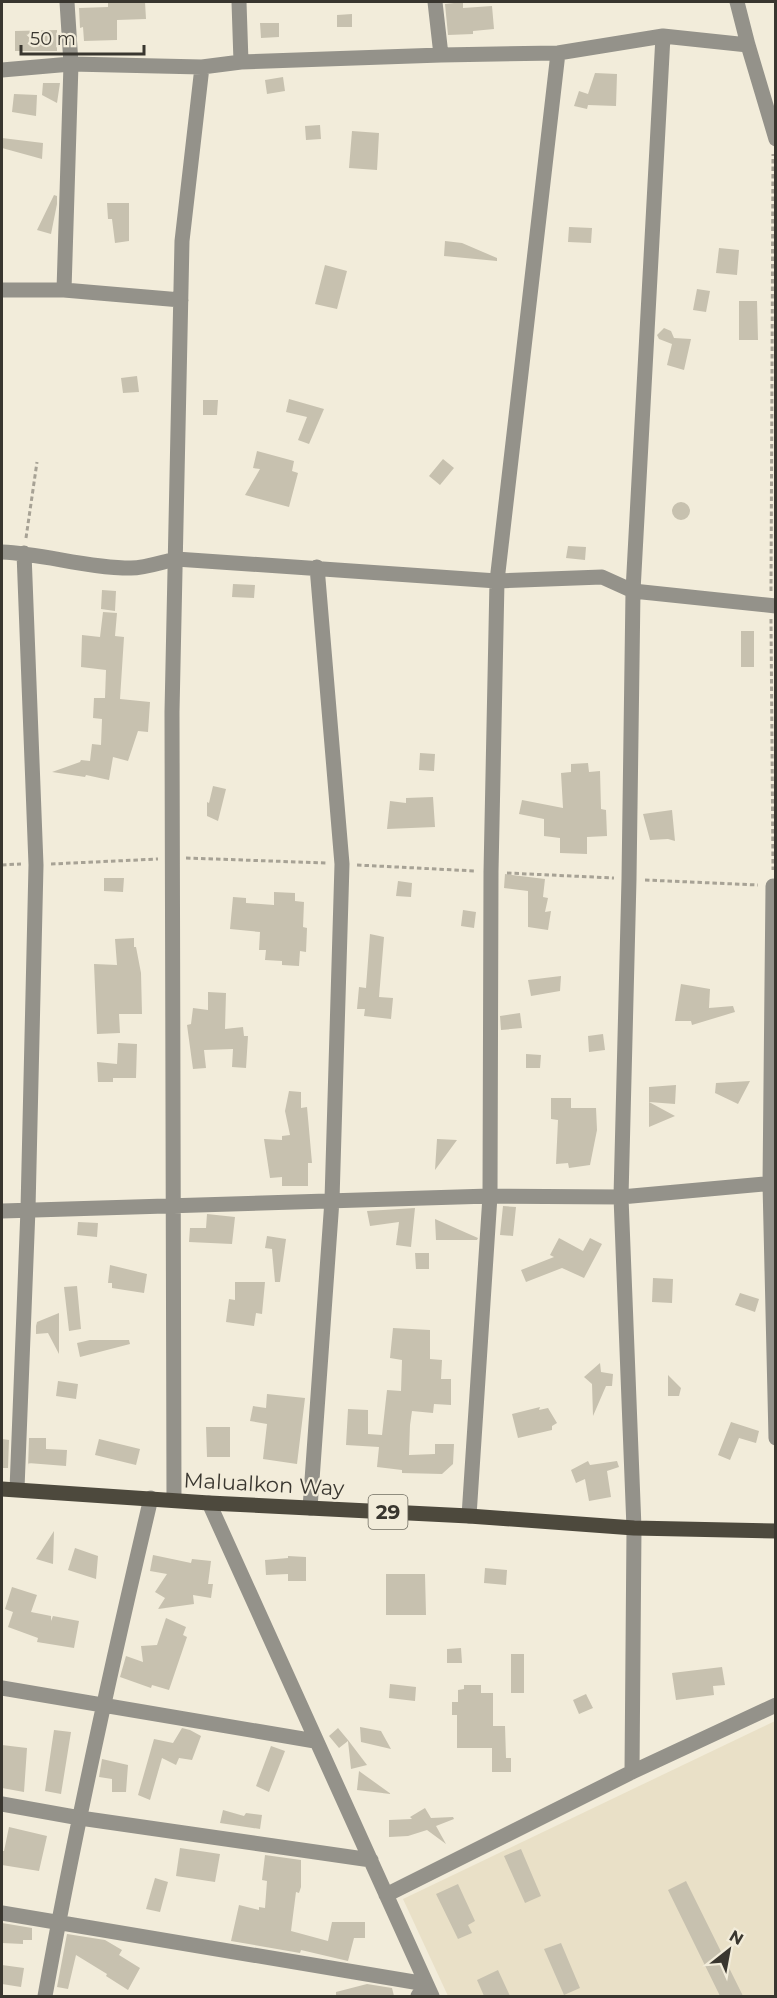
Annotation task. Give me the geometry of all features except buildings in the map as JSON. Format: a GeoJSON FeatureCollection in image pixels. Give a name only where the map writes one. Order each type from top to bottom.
{"type":"FeatureCollection","features":[{"type":"Feature","properties":{"kind":"main road","name":"Malualkon Way"},"geometry":{"type":"LineString","coordinates":[[9,1489],[209,1503],[470,1516],[633,1528],[776,1532]]}},
{"type":"Feature","properties":{"kind":"street"},"geometry":{"type":"LineString","coordinates":[[64,290],[71,64],[67,2]]}},
{"type":"Feature","properties":{"kind":"street"},"geometry":{"type":"LineString","coordinates":[[238,2],[241,62]]}},
{"type":"Feature","properties":{"kind":"street"},"geometry":{"type":"LineString","coordinates":[[435,2],[441,55]]}},
{"type":"Feature","properties":{"kind":"street"},"geometry":{"type":"LineString","coordinates":[[737,2],[774,134]]}},
{"type":"Feature","properties":{"kind":"street"},"geometry":{"type":"LineString","coordinates":[[2,70],[71,64],[202,67],[241,62],[558,53],[663,36],[748,45]]}},
{"type":"Feature","properties":{"kind":"street"},"geometry":{"type":"LineString","coordinates":[[632,1772],[633,1528],[621,1197],[633,591],[663,36]]}},
{"type":"Feature","properties":{"kind":"street"},"geometry":{"type":"LineString","coordinates":[[470,1516],[490,1196],[491,872],[497,581],[558,53]]}},
{"type":"Feature","properties":{"kind":"street"},"geometry":{"type":"LineString","coordinates":[[174,1500],[172,712],[182,241],[202,67]]}},
{"type":"Feature","properties":{"kind":"street"},"geometry":{"type":"LineString","coordinates":[[2,290],[64,290],[181,300]]}},
{"type":"Feature","properties":{"kind":"street"},"geometry":{"type":"LineString","coordinates":[[2,552],[133,568],[176,559],[497,581],[602,577],[633,591],[773,606]]}},
{"type":"Feature","properties":{"kind":"street"},"geometry":{"type":"LineString","coordinates":[[9,1489],[28,1209],[36,865],[24,553]]}},
{"type":"Feature","properties":{"kind":"street"},"geometry":{"type":"LineString","coordinates":[[310,1508],[332,1200],[342,864],[317,567]]}},
{"type":"Feature","properties":{"kind":"street"},"geometry":{"type":"LineString","coordinates":[[773,886],[776,1438]]}},
{"type":"Feature","properties":{"kind":"street"},"geometry":{"type":"LineString","coordinates":[[2,1211],[490,1196],[621,1197],[773,1183]]}},
{"type":"Feature","properties":{"kind":"street"},"geometry":{"type":"LineString","coordinates":[[45,1996],[103,1705],[151,1498]]}},
{"type":"Feature","properties":{"kind":"street"},"geometry":{"type":"LineString","coordinates":[[209,1503],[386,1894],[425,1992]]}},
{"type":"Feature","properties":{"kind":"street"},"geometry":{"type":"LineString","coordinates":[[2,1688],[315,1741]]}},
{"type":"Feature","properties":{"kind":"street"},"geometry":{"type":"LineString","coordinates":[[386,1894],[632,1772],[776,1705]]}},
{"type":"Feature","properties":{"kind":"street"},"geometry":{"type":"LineString","coordinates":[[2,1804],[80,1818],[370,1860]]}},
{"type":"Feature","properties":{"kind":"street"},"geometry":{"type":"LineString","coordinates":[[2,1913],[425,1992]]}},
{"type":"Feature","properties":{"kind":"path"},"geometry":{"type":"LineString","coordinates":[[2,865],[172,858],[342,864],[773,886],[774,134]]}},
{"type":"Feature","properties":{"kind":"path"},"geometry":{"type":"LineString","coordinates":[[24,553],[37,462]]}},
{"type":"Feature","properties":{"kind":"shaded area"},"geometry":{"type":"Polygon","coordinates":[[[775,1721],[775,1996],[448,1996],[403,1899],[775,1721]]]}}]}
